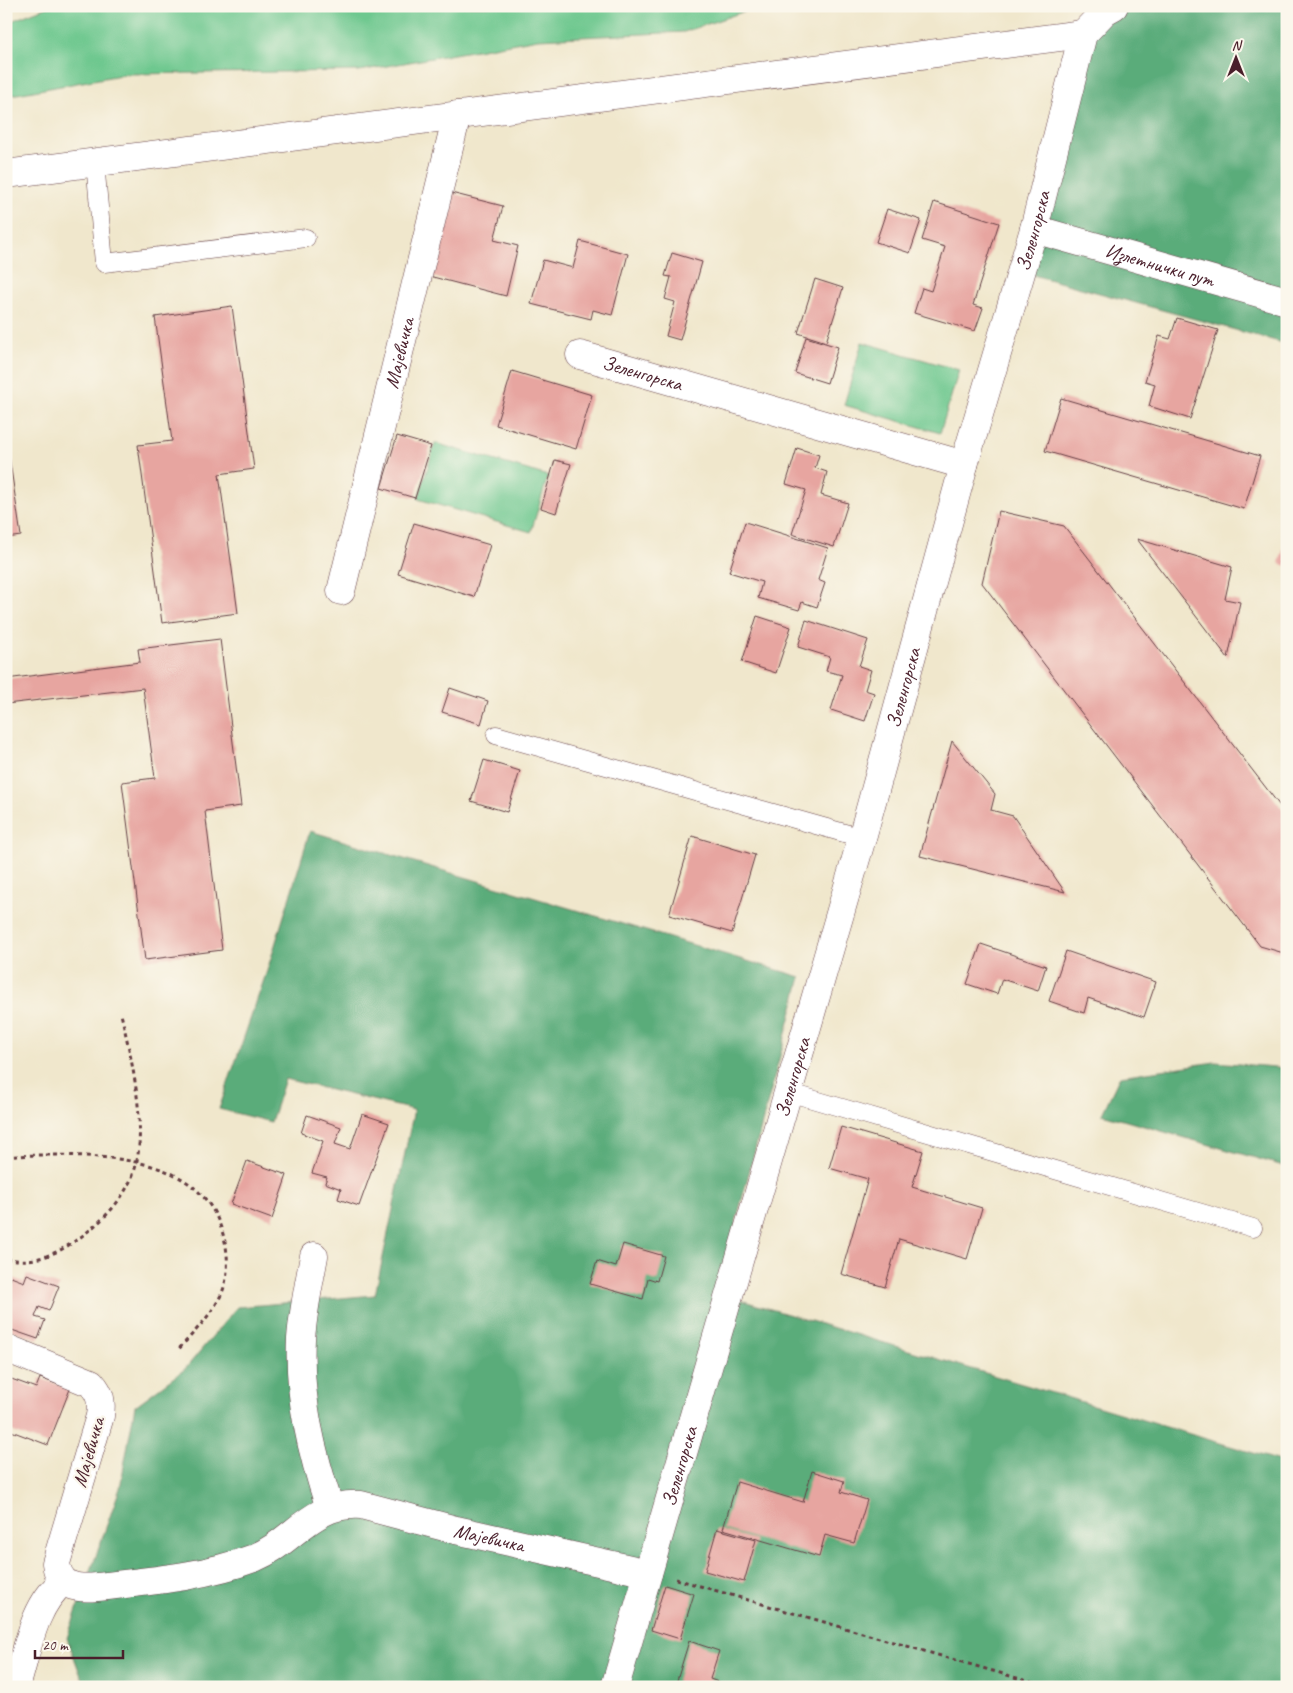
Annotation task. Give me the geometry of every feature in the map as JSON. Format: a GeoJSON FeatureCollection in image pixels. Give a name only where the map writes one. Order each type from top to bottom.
{"type":"FeatureCollection","features":[{"type":"Feature","properties":{"kind":"street","name":"Зеленгорска"},"geometry":{"type":"LineString","coordinates":[[615,1687],[862,838],[964,465],[1034,228],[1083,34],[1104,11],[1114,6]]}},
{"type":"Feature","properties":{"kind":"street"},"geometry":{"type":"LineString","coordinates":[[6,174],[1083,34]]}},
{"type":"Feature","properties":{"kind":"street","name":"Мајевичка"},"geometry":{"type":"LineString","coordinates":[[341,591],[457,115]]}},
{"type":"Feature","properties":{"kind":"street","name":"Излетнички пут"},"geometry":{"type":"LineString","coordinates":[[1034,228],[1287,300]]}},
{"type":"Feature","properties":{"kind":"street","name":"Зеленгорска"},"geometry":{"type":"LineString","coordinates":[[580,355],[964,465]]}},
{"type":"Feature","properties":{"kind":"street"},"geometry":{"type":"LineString","coordinates":[[314,1256],[302,1323],[302,1378],[312,1445],[330,1508]]}},
{"type":"Feature","properties":{"kind":"street","name":"Мајевичка"},"geometry":{"type":"LineString","coordinates":[[6,1348],[91,1383],[98,1390],[102,1402],[100,1416],[56,1564],[58,1575],[63,1582],[76,1588],[205,1573],[262,1554],[312,1517],[330,1508],[341,1506],[361,1506],[456,1530],[648,1573]]}},
{"type":"Feature","properties":{"kind":"street"},"geometry":{"type":"LineString","coordinates":[[16,1687],[42,1604],[53,1590],[63,1582]]}},
{"type":"Feature","properties":{"kind":"lane"},"geometry":{"type":"LineString","coordinates":[[95,162],[104,263],[306,238]]}},
{"type":"Feature","properties":{"kind":"lane"},"geometry":{"type":"LineString","coordinates":[[496,735],[862,838]]}},
{"type":"Feature","properties":{"kind":"lane"},"geometry":{"type":"LineString","coordinates":[[788,1092],[1253,1228]]}},
{"type":"Feature","properties":{"kind":"path"},"geometry":{"type":"LineString","coordinates":[[6,1258],[33,1260],[68,1246],[93,1229],[111,1210],[132,1177],[137,1162],[138,1108],[134,1074],[121,1014]]}},
{"type":"Feature","properties":{"kind":"path"},"geometry":{"type":"LineString","coordinates":[[6,1157],[66,1155],[137,1162],[165,1170],[199,1192],[213,1209],[223,1232],[228,1251],[226,1274],[221,1296],[178,1350]]}},
{"type":"Feature","properties":{"kind":"path"},"geometry":{"type":"LineString","coordinates":[[648,1573],[735,1595],[1048,1687]]}},
{"type":"Feature","properties":{"kind":"green space"},"geometry":{"type":"Polygon","coordinates":[[[50,6],[760,6],[684,32],[538,39],[359,71],[126,74],[6,96],[6,23],[50,6]]]}},
{"type":"Feature","properties":{"kind":"green space"},"geometry":{"type":"Polygon","coordinates":[[[1114,6],[1287,6],[1287,344],[1022,272],[1083,34],[1114,6]]]}},
{"type":"Feature","properties":{"kind":"green space"},"geometry":{"type":"Polygon","coordinates":[[[862,342],[959,370],[940,433],[844,405],[862,342]]]}},
{"type":"Feature","properties":{"kind":"green space"},"geometry":{"type":"Polygon","coordinates":[[[435,443],[548,476],[531,532],[418,499],[435,443]]]}},
{"type":"Feature","properties":{"kind":"green space"},"geometry":{"type":"Polygon","coordinates":[[[310,831],[801,977],[717,1293],[1287,1463],[1287,1687],[85,1687],[67,1638],[120,1488],[135,1406],[185,1369],[237,1307],[375,1295],[414,1110],[285,1079],[271,1122],[219,1109],[267,971],[310,831]]]}},
{"type":"Feature","properties":{"kind":"green space"},"geometry":{"type":"Polygon","coordinates":[[[1215,1062],[1287,1068],[1287,1167],[1102,1114],[1120,1076],[1215,1062]]]}},
{"type":"Feature","properties":{"kind":"building"},"geometry":{"type":"Polygon","coordinates":[[[451,193],[503,206],[494,240],[518,246],[506,296],[429,276],[451,193]]]}},
{"type":"Feature","properties":{"kind":"building"},"geometry":{"type":"Polygon","coordinates":[[[934,202],[999,223],[973,305],[983,308],[975,331],[914,313],[922,288],[931,291],[945,247],[922,240],[934,202]]]}},
{"type":"Feature","properties":{"kind":"building"},"geometry":{"type":"Polygon","coordinates":[[[887,209],[921,220],[910,253],[876,242],[887,209]]]}},
{"type":"Feature","properties":{"kind":"building"},"geometry":{"type":"Polygon","coordinates":[[[580,241],[628,254],[612,315],[593,310],[591,319],[531,304],[543,260],[573,268],[580,241]]]}},
{"type":"Feature","properties":{"kind":"building"},"geometry":{"type":"Polygon","coordinates":[[[672,253],[702,262],[680,340],[666,336],[675,302],[665,299],[671,277],[665,276],[672,253]]]}},
{"type":"Feature","properties":{"kind":"building"},"geometry":{"type":"Polygon","coordinates":[[[815,279],[843,288],[826,342],[798,333],[815,279]]]}},
{"type":"Feature","properties":{"kind":"building"},"geometry":{"type":"Polygon","coordinates":[[[232,306],[254,469],[219,474],[238,613],[162,623],[138,445],[172,441],[155,317],[232,306]]]}},
{"type":"Feature","properties":{"kind":"building"},"geometry":{"type":"Polygon","coordinates":[[[1177,318],[1218,330],[1190,419],[1149,406],[1155,384],[1145,381],[1159,336],[1170,339],[1177,318]]]}},
{"type":"Feature","properties":{"kind":"building"},"geometry":{"type":"Polygon","coordinates":[[[806,337],[838,347],[827,383],[795,373],[806,337]]]}},
{"type":"Feature","properties":{"kind":"building"},"geometry":{"type":"Polygon","coordinates":[[[512,371],[592,395],[576,449],[496,425],[512,371]]]}},
{"type":"Feature","properties":{"kind":"building"},"geometry":{"type":"Polygon","coordinates":[[[1061,398],[1260,456],[1244,509],[1045,451],[1061,398]]]}},
{"type":"Feature","properties":{"kind":"building"},"geometry":{"type":"Polygon","coordinates":[[[6,435],[21,536],[6,538],[6,435]]]}},
{"type":"Feature","properties":{"kind":"building"},"geometry":{"type":"Polygon","coordinates":[[[397,436],[431,446],[415,498],[381,488],[397,436]]]}},
{"type":"Feature","properties":{"kind":"building"},"geometry":{"type":"Polygon","coordinates":[[[797,448],[819,455],[815,468],[827,472],[821,495],[848,503],[834,547],[792,534],[806,490],[786,484],[797,448]]]}},
{"type":"Feature","properties":{"kind":"building"},"geometry":{"type":"Polygon","coordinates":[[[555,460],[571,464],[556,513],[541,508],[555,460]]]}},
{"type":"Feature","properties":{"kind":"building"},"geometry":{"type":"Polygon","coordinates":[[[999,511],[1064,526],[1287,815],[1287,954],[1260,946],[982,583],[999,511]]]}},
{"type":"Feature","properties":{"kind":"building"},"geometry":{"type":"Polygon","coordinates":[[[745,522],[828,548],[818,580],[825,583],[817,607],[802,602],[799,610],[758,598],[762,582],[729,572],[745,522]]]}},
{"type":"Feature","properties":{"kind":"building"},"geometry":{"type":"Polygon","coordinates":[[[414,523],[490,545],[474,597],[398,574],[414,523]]]}},
{"type":"Feature","properties":{"kind":"building"},"geometry":{"type":"Polygon","coordinates":[[[1137,539],[1232,567],[1225,599],[1240,602],[1228,658],[1137,539]]]}},
{"type":"Feature","properties":{"kind":"building"},"geometry":{"type":"Polygon","coordinates":[[[1287,541],[1287,566],[1279,563],[1287,541]]]}},
{"type":"Feature","properties":{"kind":"building"},"geometry":{"type":"Polygon","coordinates":[[[757,616],[791,627],[776,673],[742,662],[757,616]]]}},
{"type":"Feature","properties":{"kind":"building"},"geometry":{"type":"Polygon","coordinates":[[[806,620],[868,640],[859,666],[871,670],[865,690],[874,693],[865,721],[831,710],[842,675],[826,671],[830,657],[798,647],[806,620]]]}},
{"type":"Feature","properties":{"kind":"building"},"geometry":{"type":"Polygon","coordinates":[[[220,639],[241,806],[205,811],[222,950],[145,960],[122,782],[155,778],[143,688],[6,704],[6,679],[140,662],[138,649],[220,639]]]}},
{"type":"Feature","properties":{"kind":"building"},"geometry":{"type":"Polygon","coordinates":[[[450,688],[488,701],[481,724],[442,712],[450,688]]]}},
{"type":"Feature","properties":{"kind":"building"},"geometry":{"type":"Polygon","coordinates":[[[952,741],[995,794],[991,810],[1013,816],[1065,892],[920,856],[952,741]]]}},
{"type":"Feature","properties":{"kind":"building"},"geometry":{"type":"Polygon","coordinates":[[[484,760],[520,771],[507,812],[471,801],[484,760]]]}},
{"type":"Feature","properties":{"kind":"building"},"geometry":{"type":"Polygon","coordinates":[[[692,836],[755,855],[732,933],[669,915],[692,836]]]}},
{"type":"Feature","properties":{"kind":"building"},"geometry":{"type":"Polygon","coordinates":[[[981,944],[1046,966],[1038,991],[1002,979],[997,994],[967,984],[981,944]]]}},
{"type":"Feature","properties":{"kind":"building"},"geometry":{"type":"Polygon","coordinates":[[[1066,951],[1156,982],[1144,1017],[1088,998],[1084,1013],[1049,1001],[1066,951]]]}},
{"type":"Feature","properties":{"kind":"building"},"geometry":{"type":"Polygon","coordinates":[[[362,1114],[389,1123],[359,1206],[338,1199],[341,1189],[325,1183],[327,1177],[312,1173],[323,1141],[301,1133],[307,1115],[341,1127],[335,1144],[350,1149],[362,1114]]]}},
{"type":"Feature","properties":{"kind":"building"},"geometry":{"type":"Polygon","coordinates":[[[841,1127],[923,1151],[912,1187],[982,1208],[967,1259],[899,1239],[885,1287],[841,1274],[868,1179],[829,1168],[841,1127]]]}},
{"type":"Feature","properties":{"kind":"building"},"geometry":{"type":"Polygon","coordinates":[[[247,1161],[287,1175],[272,1219],[231,1204],[247,1161]]]}},
{"type":"Feature","properties":{"kind":"building"},"geometry":{"type":"Polygon","coordinates":[[[623,1244],[664,1256],[657,1281],[648,1278],[643,1299],[590,1284],[597,1261],[616,1267],[623,1244]]]}},
{"type":"Feature","properties":{"kind":"building"},"geometry":{"type":"Polygon","coordinates":[[[27,1274],[59,1286],[49,1311],[39,1307],[35,1317],[45,1320],[38,1339],[6,1328],[6,1289],[11,1277],[24,1282],[27,1274]]]}},
{"type":"Feature","properties":{"kind":"building"},"geometry":{"type":"Polygon","coordinates":[[[6,1377],[36,1388],[40,1378],[70,1389],[48,1445],[6,1429],[6,1377]]]}},
{"type":"Feature","properties":{"kind":"building"},"geometry":{"type":"Polygon","coordinates":[[[812,1471],[844,1481],[841,1492],[867,1500],[854,1543],[825,1535],[819,1557],[723,1529],[737,1482],[803,1502],[812,1471]]]}},
{"type":"Feature","properties":{"kind":"building"},"geometry":{"type":"Polygon","coordinates":[[[717,1529],[756,1540],[744,1582],[705,1571],[717,1529]]]}},
{"type":"Feature","properties":{"kind":"building"},"geometry":{"type":"Polygon","coordinates":[[[665,1585],[694,1594],[680,1639],[651,1630],[665,1585]]]}},
{"type":"Feature","properties":{"kind":"building"},"geometry":{"type":"Polygon","coordinates":[[[689,1641],[719,1651],[710,1679],[732,1687],[675,1687],[689,1641]]]}}]}
